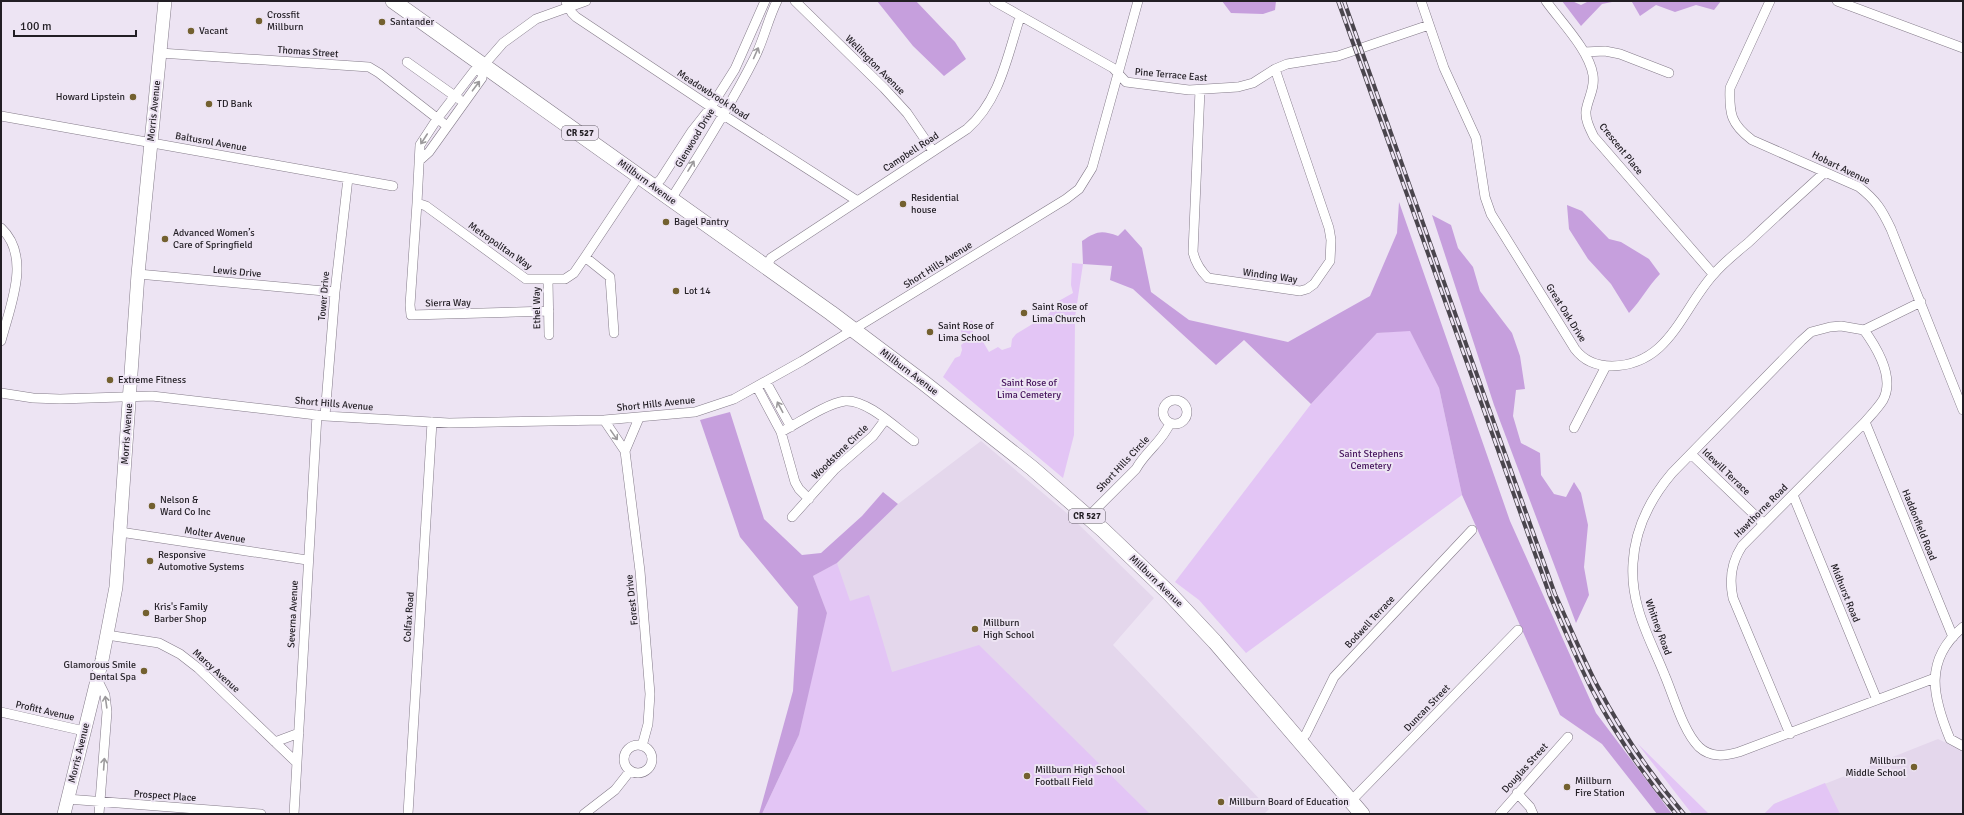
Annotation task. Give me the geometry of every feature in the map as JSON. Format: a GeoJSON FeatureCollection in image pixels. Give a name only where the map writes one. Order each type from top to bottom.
{"type":"FeatureCollection","features":[{"type":"Feature","properties":{"kind":"main road","name":"Morris Avenue"},"geometry":{"type":"LineString","coordinates":[[64,814],[97,679],[116,587],[138,274],[165,1]]}},
{"type":"Feature","properties":{"kind":"main road","name":"Millburn Avenue"},"geometry":{"type":"LineString","coordinates":[[393,1],[407,6],[483,66],[766,266],[854,330],[979,425],[1088,517],[1169,593],[1215,642],[1362,814]]}},
{"type":"Feature","properties":{"kind":"street"},"geometry":{"type":"LineString","coordinates":[[417,203],[420,145],[437,119],[474,71],[483,66],[503,43],[536,19],[567,4],[586,1]]}},
{"type":"Feature","properties":{"kind":"street","name":"Glenwood Drive"},"geometry":{"type":"LineString","coordinates":[[653,187],[661,179],[692,131],[711,107],[744,52],[757,16],[765,1]]}},
{"type":"Feature","properties":{"kind":"street","name":"Glenwood Drive"},"geometry":{"type":"LineString","coordinates":[[671,199],[723,115],[755,57],[768,19],[777,1]]}},
{"type":"Feature","properties":{"kind":"street","name":"Wellington Avenue"},"geometry":{"type":"LineString","coordinates":[[795,1],[884,88],[907,113],[933,151]]}},
{"type":"Feature","properties":{"kind":"street","name":"Pine Terrace East"},"geometry":{"type":"LineString","coordinates":[[994,1],[1112,68],[1126,82],[1200,90],[1238,87],[1253,83],[1275,69],[1287,64],[1338,56],[1429,25]]}},
{"type":"Feature","properties":{"kind":"street","name":"Short Hills Avenue"},"geometry":{"type":"LineString","coordinates":[[1,393],[33,398],[54,399],[152,396],[321,415],[432,422],[604,420],[681,414],[707,409],[734,399],[766,382],[854,330],[1080,189],[1092,168],[1138,1]]}},
{"type":"Feature","properties":{"kind":"street","name":"Great Oak Drive"},"geometry":{"type":"LineString","coordinates":[[1421,1],[1444,68],[1476,138],[1484,196],[1491,214],[1580,355],[1592,363],[1606,366],[1621,366],[1635,363],[1647,357],[1660,347],[1669,338],[1713,274],[1825,172]]}},
{"type":"Feature","properties":{"kind":"street","name":"Crescent Place"},"geometry":{"type":"LineString","coordinates":[[1546,1],[1584,52],[1590,64],[1593,76],[1593,91],[1586,111],[1587,123],[1594,137],[1713,274]]}},
{"type":"Feature","properties":{"kind":"street","name":"Hobart Avenue"},"geometry":{"type":"LineString","coordinates":[[1770,1],[1730,88],[1732,120],[1740,131],[1752,140],[1859,188],[1872,197],[1881,209],[1891,229],[1963,410]]}},
{"type":"Feature","properties":{"kind":"street"},"geometry":{"type":"LineString","coordinates":[[1836,1],[1963,48]]}},
{"type":"Feature","properties":{"kind":"street","name":"Meadowbrook Road"},"geometry":{"type":"LineString","coordinates":[[567,4],[576,17],[723,115],[856,200]]}},
{"type":"Feature","properties":{"kind":"street","name":"Campbell Road"},"geometry":{"type":"LineString","coordinates":[[766,266],[772,258],[856,200],[967,129],[979,119],[999,86],[1020,17]]}},
{"type":"Feature","properties":{"kind":"street"},"geometry":{"type":"LineString","coordinates":[[1584,52],[1605,51],[1620,54],[1669,73]]}},
{"type":"Feature","properties":{"kind":"street","name":"Thomas Street"},"geometry":{"type":"LineString","coordinates":[[160,53],[369,67],[379,73],[447,126]]}},
{"type":"Feature","properties":{"kind":"street"},"geometry":{"type":"LineString","coordinates":[[407,62],[464,102]]}},
{"type":"Feature","properties":{"kind":"street"},"geometry":{"type":"LineString","coordinates":[[419,161],[429,152],[482,78],[483,66]]}},
{"type":"Feature","properties":{"kind":"street","name":"Winding Way"},"geometry":{"type":"LineString","coordinates":[[1200,90],[1193,252],[1195,261],[1208,278],[1300,291],[1307,289],[1314,284],[1330,261],[1331,240],[1275,69]]}},
{"type":"Feature","properties":{"kind":"street","name":"Baltusrol Avenue"},"geometry":{"type":"LineString","coordinates":[[1,116],[394,186]]}},
{"type":"Feature","properties":{"kind":"street","name":"Metropolitan Way"},"geometry":{"type":"LineString","coordinates":[[417,203],[426,206],[526,279],[565,279],[570,277],[585,257],[639,176]]}},
{"type":"Feature","properties":{"kind":"street","name":"Tower Drive"},"geometry":{"type":"LineString","coordinates":[[321,415],[348,178]]}},
{"type":"Feature","properties":{"kind":"street","name":"Sierra Way"},"geometry":{"type":"LineString","coordinates":[[417,203],[410,305],[411,315],[549,312]]}},
{"type":"Feature","properties":{"kind":"street"},"geometry":{"type":"LineString","coordinates":[[1,228],[14,246],[18,266],[1,340]]}},
{"type":"Feature","properties":{"kind":"street"},"geometry":{"type":"LineString","coordinates":[[585,257],[610,278],[614,333]]}},
{"type":"Feature","properties":{"kind":"street","name":"Lewis Drive"},"geometry":{"type":"LineString","coordinates":[[138,274],[335,292]]}},
{"type":"Feature","properties":{"kind":"street","name":"Ethel Way"},"geometry":{"type":"LineString","coordinates":[[548,280],[549,335]]}},
{"type":"Feature","properties":{"kind":"street"},"geometry":{"type":"LineString","coordinates":[[1864,330],[1921,302]]}},
{"type":"Feature","properties":{"kind":"street","name":"Whitney Road"},"geometry":{"type":"LineString","coordinates":[[1864,330],[1841,326],[1821,328],[1812,332],[1768,374],[1672,473],[1654,496],[1641,522],[1637,536],[1633,564],[1634,593],[1642,621],[1687,728],[1699,746],[1707,753],[1717,756],[1727,756],[1790,734],[1935,678]]}},
{"type":"Feature","properties":{"kind":"street","name":"Hawthorne Road"},"geometry":{"type":"LineString","coordinates":[[1790,734],[1736,605],[1731,586],[1732,568],[1738,551],[1763,523],[1794,495],[1865,422],[1883,400],[1888,387],[1883,366],[1864,330]]}},
{"type":"Feature","properties":{"kind":"street"},"geometry":{"type":"LineString","coordinates":[[1574,428],[1606,366]]}},
{"type":"Feature","properties":{"kind":"street"},"geometry":{"type":"LineString","coordinates":[[766,382],[791,427]]}},
{"type":"Feature","properties":{"kind":"street"},"geometry":{"type":"LineString","coordinates":[[758,386],[781,432],[798,489],[809,499]]}},
{"type":"Feature","properties":{"kind":"street"},"geometry":{"type":"LineString","coordinates":[[781,432],[830,406],[846,401],[867,407],[914,441]]}},
{"type":"Feature","properties":{"kind":"street","name":"Severna Avenue"},"geometry":{"type":"LineString","coordinates":[[294,814],[307,560],[321,415]]}},
{"type":"Feature","properties":{"kind":"street"},"geometry":{"type":"LineString","coordinates":[[625,451],[639,418]]}},
{"type":"Feature","properties":{"kind":"street","name":"Forest Drive"},"geometry":{"type":"LineString","coordinates":[[604,420],[625,451],[640,571],[650,682],[648,718],[642,746]]}},
{"type":"Feature","properties":{"kind":"street","name":"Woodstone Circle"},"geometry":{"type":"LineString","coordinates":[[792,517],[839,466],[868,441],[885,420]]}},
{"type":"Feature","properties":{"kind":"street","name":"Colfax Road"},"geometry":{"type":"LineString","coordinates":[[408,814],[432,422]]}},
{"type":"Feature","properties":{"kind":"street","name":"Haddonfield Road"},"geometry":{"type":"LineString","coordinates":[[1865,422],[1953,637]]}},
{"type":"Feature","properties":{"kind":"street","name":"Short Hills Circle"},"geometry":{"type":"LineString","coordinates":[[1088,517],[1136,469],[1140,461],[1167,431],[1170,423]]}},
{"type":"Feature","properties":{"kind":"street","name":"Idewill Terrace"},"geometry":{"type":"LineString","coordinates":[[1691,454],[1763,523]]}},
{"type":"Feature","properties":{"kind":"street","name":"Midhurst Road"},"geometry":{"type":"LineString","coordinates":[[1794,495],[1877,700]]}},
{"type":"Feature","properties":{"kind":"street","name":"Bodwell Terrace"},"geometry":{"type":"LineString","coordinates":[[1300,740],[1306,734],[1334,677],[1472,530]]}},
{"type":"Feature","properties":{"kind":"street","name":"Molter Avenue"},"geometry":{"type":"LineString","coordinates":[[120,532],[307,560]]}},
{"type":"Feature","properties":{"kind":"street"},"geometry":{"type":"LineString","coordinates":[[1963,628],[1953,637],[1941,656],[1935,678],[1937,704],[1950,739],[1963,746]]}},
{"type":"Feature","properties":{"kind":"street","name":"Duncan Street"},"geometry":{"type":"LineString","coordinates":[[1351,801],[1518,630]]}},
{"type":"Feature","properties":{"kind":"street","name":"Marcy Avenue"},"geometry":{"type":"LineString","coordinates":[[107,635],[154,642],[180,654],[198,668],[297,763]]}},
{"type":"Feature","properties":{"kind":"street"},"geometry":{"type":"LineString","coordinates":[[97,679],[105,695],[107,712],[99,814]]}},
{"type":"Feature","properties":{"kind":"street","name":"Profitt Avenue"},"geometry":{"type":"LineString","coordinates":[[1,712],[84,731]]}},
{"type":"Feature","properties":{"kind":"street"},"geometry":{"type":"LineString","coordinates":[[275,742],[298,733]]}},
{"type":"Feature","properties":{"kind":"street","name":"Douglas Street"},"geometry":{"type":"LineString","coordinates":[[1500,814],[1568,737]]}},
{"type":"Feature","properties":{"kind":"street"},"geometry":{"type":"LineString","coordinates":[[633,746],[642,746],[649,751],[651,763],[642,772],[630,771],[625,764],[624,754],[633,746]]}},
{"type":"Feature","properties":{"kind":"street"},"geometry":{"type":"LineString","coordinates":[[584,814],[615,790],[630,771]]}},
{"type":"Feature","properties":{"kind":"street"},"geometry":{"type":"LineString","coordinates":[[1517,793],[1530,806],[1533,814]]}},
{"type":"Feature","properties":{"kind":"street","name":"Prospect Place"},"geometry":{"type":"LineString","coordinates":[[67,799],[261,814]]}},
{"type":"Feature","properties":{"kind":"shaded area"},"geometry":{"type":"Polygon","coordinates":[[[877,1],[916,1],[955,42],[966,59],[944,76],[913,46],[877,1]]]}},
{"type":"Feature","properties":{"kind":"shaded area"},"geometry":{"type":"Polygon","coordinates":[[[1222,1],[1276,1],[1275,10],[1263,14],[1231,13],[1222,1]]]}},
{"type":"Feature","properties":{"kind":"shaded area"},"geometry":{"type":"Polygon","coordinates":[[[1562,1],[1572,1],[1581,5],[1589,1],[1617,1],[1602,4],[1581,26],[1562,1]]]}},
{"type":"Feature","properties":{"kind":"shaded area"},"geometry":{"type":"Polygon","coordinates":[[[1618,1],[1721,1],[1714,10],[1696,5],[1675,12],[1656,5],[1640,16],[1632,2],[1618,1]]]}},
{"type":"Feature","properties":{"kind":"shaded area"},"geometry":{"type":"Polygon","coordinates":[[[1399,202],[1510,521],[1596,713],[1672,814],[1657,814],[1602,744],[1560,715],[1462,495],[1439,388],[1410,331],[1377,333],[1311,404],[1244,340],[1216,365],[1133,289],[1110,280],[1112,266],[1083,264],[1082,241],[1099,232],[1118,236],[1125,229],[1142,248],[1151,292],[1189,320],[1288,342],[1370,296],[1397,233],[1399,202]]]}},
{"type":"Feature","properties":{"kind":"shaded area"},"geometry":{"type":"Polygon","coordinates":[[[1567,205],[1582,211],[1609,239],[1621,242],[1649,259],[1660,274],[1629,313],[1611,284],[1588,259],[1569,229],[1567,205]]]}},
{"type":"Feature","properties":{"kind":"shaded area"},"geometry":{"type":"Polygon","coordinates":[[[1432,215],[1451,225],[1458,248],[1473,267],[1480,291],[1512,333],[1520,356],[1525,389],[1516,390],[1513,416],[1521,443],[1540,453],[1541,475],[1554,494],[1566,497],[1574,482],[1581,493],[1588,525],[1584,567],[1589,595],[1576,623],[1494,405],[1432,215]]]}},
{"type":"Feature","properties":{"kind":"shaded area"},"geometry":{"type":"Polygon","coordinates":[[[730,412],[764,519],[802,555],[821,553],[862,516],[883,492],[898,504],[837,563],[813,576],[827,613],[799,735],[762,814],[759,814],[793,691],[798,607],[740,537],[700,420],[730,412]]]}},
{"type":"Feature","properties":{"kind":"shaded area","name":"Millburn High School"},"geometry":{"type":"Polygon","coordinates":[[[981,441],[1069,515],[1154,598],[1113,645],[1269,809],[1264,814],[769,814],[799,735],[813,576],[837,563],[898,504],[981,441]]]}},
{"type":"Feature","properties":{"kind":"shaded area","name":"Millburn Middle School"},"geometry":{"type":"Polygon","coordinates":[[[1938,739],[1963,751],[1963,814],[1764,814],[1774,804],[1938,739]]]}},
{"type":"Feature","properties":{"kind":"green space","name":"Saint Rose of Lima Cemetery"},"geometry":{"type":"Polygon","coordinates":[[[1072,263],[1083,264],[1075,317],[1074,435],[1063,478],[943,377],[955,358],[960,356],[962,350],[961,345],[966,341],[960,330],[972,320],[973,324],[971,327],[974,334],[979,335],[989,352],[998,347],[1002,350],[1011,347],[1012,339],[1016,334],[1049,314],[1055,303],[1073,293],[1071,285],[1072,263]]]}},
{"type":"Feature","properties":{"kind":"green space","name":"Saint Stephens Cemetery"},"geometry":{"type":"Polygon","coordinates":[[[1410,330],[1439,388],[1462,495],[1246,653],[1199,600],[1175,582],[1311,404],[1377,333],[1410,330]]]}},
{"type":"Feature","properties":{"kind":"green space"},"geometry":{"type":"Polygon","coordinates":[[[837,563],[850,601],[869,595],[892,672],[979,645],[1150,814],[762,814],[799,735],[817,654],[815,647],[819,646],[827,613],[813,576],[837,563]]]}},
{"type":"Feature","properties":{"kind":"green space"},"geometry":{"type":"Polygon","coordinates":[[[1637,743],[1709,814],[1692,814],[1637,743]]]}},
{"type":"Feature","properties":{"kind":"green space"},"geometry":{"type":"Polygon","coordinates":[[[1825,783],[1840,814],[1764,814],[1774,804],[1825,783]]]}},
{"type":"Feature","properties":{"kind":"railway"},"geometry":{"type":"LineString","coordinates":[[1338,1],[1550,596],[1580,665],[1609,721],[1652,784],[1676,814]]}},
{"type":"Feature","properties":{"kind":"railway"},"geometry":{"type":"LineString","coordinates":[[1344,1],[1555,594],[1591,674],[1606,702],[1626,736],[1648,768],[1684,814]]}},
{"type":"Feature","properties":{"kind":"place","name":"Crossfit Millburn"},"geometry":{"type":"Point","coordinates":[259,21]}},
{"type":"Feature","properties":{"kind":"place","name":"Santander"},"geometry":{"type":"Point","coordinates":[382,22]}},
{"type":"Feature","properties":{"kind":"place","name":"Vacant"},"geometry":{"type":"Point","coordinates":[191,31]}},
{"type":"Feature","properties":{"kind":"place","name":"Howard Lipstein"},"geometry":{"type":"Point","coordinates":[133,97]}},
{"type":"Feature","properties":{"kind":"place","name":"TD Bank"},"geometry":{"type":"Point","coordinates":[209,104]}},
{"type":"Feature","properties":{"kind":"place","name":"Residential house"},"geometry":{"type":"Point","coordinates":[903,204]}},
{"type":"Feature","properties":{"kind":"place","name":"Bagel Pantry"},"geometry":{"type":"Point","coordinates":[666,222]}},
{"type":"Feature","properties":{"kind":"place","name":"Advanced Women’s Care of Springfield"},"geometry":{"type":"Point","coordinates":[165,239]}},
{"type":"Feature","properties":{"kind":"place","name":"Lot 14"},"geometry":{"type":"Point","coordinates":[676,291]}},
{"type":"Feature","properties":{"kind":"place","name":"Saint Rose of Lima Church"},"geometry":{"type":"Point","coordinates":[1024,313]}},
{"type":"Feature","properties":{"kind":"place","name":"Saint Rose of Lima School"},"geometry":{"type":"Point","coordinates":[930,332]}},
{"type":"Feature","properties":{"kind":"place","name":"Extreme Fitness"},"geometry":{"type":"Point","coordinates":[110,380]}},
{"type":"Feature","properties":{"kind":"place","name":"Nelson & Ward Co Inc"},"geometry":{"type":"Point","coordinates":[152,506]}},
{"type":"Feature","properties":{"kind":"place","name":"Responsive Automotive Systems"},"geometry":{"type":"Point","coordinates":[150,561]}},
{"type":"Feature","properties":{"kind":"place","name":"Kris's Family Barber Shop"},"geometry":{"type":"Point","coordinates":[146,613]}},
{"type":"Feature","properties":{"kind":"place","name":"Millburn High School"},"geometry":{"type":"Point","coordinates":[975,629]}},
{"type":"Feature","properties":{"kind":"place","name":"Glamorous Smile Dental Spa"},"geometry":{"type":"Point","coordinates":[144,671]}},
{"type":"Feature","properties":{"kind":"place","name":"Millburn Middle School"},"geometry":{"type":"Point","coordinates":[1914,767]}},
{"type":"Feature","properties":{"kind":"place","name":"Millburn High School Football Field"},"geometry":{"type":"Point","coordinates":[1027,776]}},
{"type":"Feature","properties":{"kind":"place","name":"Millburn Fire Station"},"geometry":{"type":"Point","coordinates":[1567,787]}},
{"type":"Feature","properties":{"kind":"place","name":"Millburn Board of Education"},"geometry":{"type":"Point","coordinates":[1221,802]}}]}
